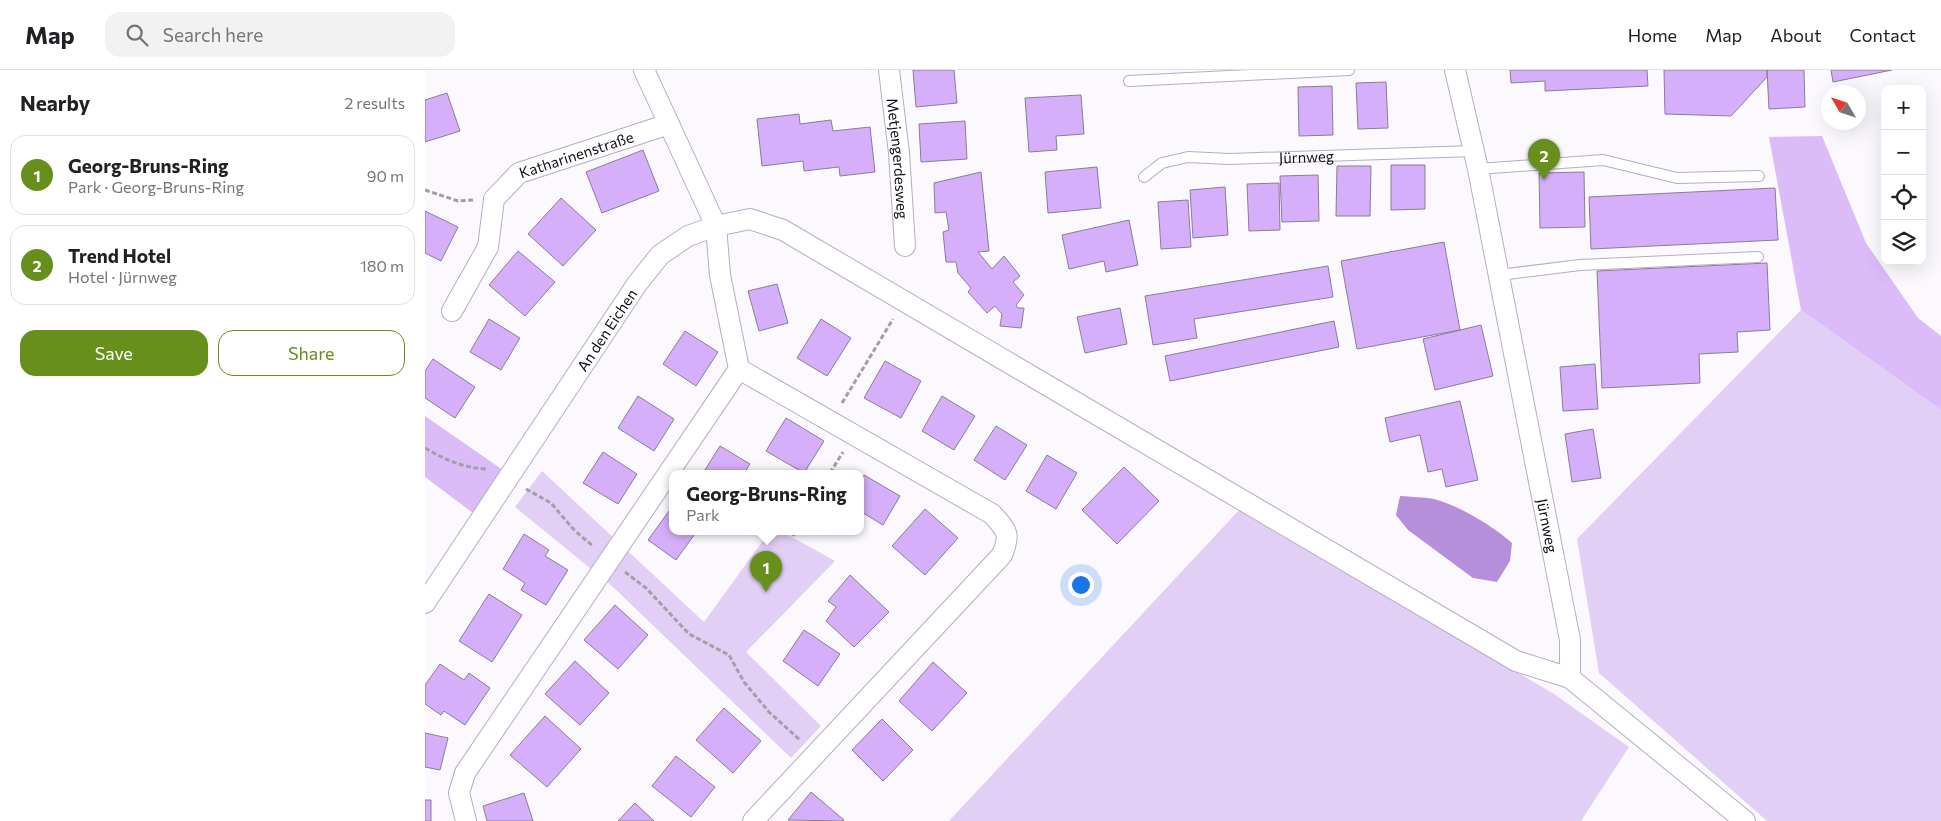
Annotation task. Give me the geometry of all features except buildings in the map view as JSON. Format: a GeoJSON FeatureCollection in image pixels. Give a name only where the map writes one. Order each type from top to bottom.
{"type":"FeatureCollection","features":[{"type":"Feature","properties":{"kind":"street"},"geometry":{"type":"LineString","coordinates":[[644,70],[716,226],[720,275],[739,369],[671,470]]}},
{"type":"Feature","properties":{"kind":"street","name":"Metjengerdesweg"},"geometry":{"type":"LineString","coordinates":[[889,70],[899,153],[905,246]]}},
{"type":"Feature","properties":{"kind":"street","name":"Jürnweg"},"geometry":{"type":"LineString","coordinates":[[1455,70],[1476,160],[1570,640],[1570,678]]}},
{"type":"Feature","properties":{"kind":"street","name":"Katharinenstraße"},"geometry":{"type":"LineString","coordinates":[[494,199],[519,173],[669,124]]}},
{"type":"Feature","properties":{"kind":"street"},"geometry":{"type":"LineString","coordinates":[[452,311],[488,247],[494,199]]}},
{"type":"Feature","properties":{"kind":"street","name":"An den Eichen"},"geometry":{"type":"LineString","coordinates":[[425,603],[637,284],[660,255],[688,236],[716,226],[750,219],[783,230],[1516,661],[1570,678]]}},
{"type":"Feature","properties":{"kind":"street"},"geometry":{"type":"LineString","coordinates":[[739,369],[992,514],[1004,527],[1008,540],[1002,555],[753,821]]}},
{"type":"Feature","properties":{"kind":"street"},"geometry":{"type":"LineString","coordinates":[[465,821],[459,793],[465,773],[669,473]]}},
{"type":"Feature","properties":{"kind":"street"},"geometry":{"type":"LineString","coordinates":[[1570,678],[1745,821]]}},
{"type":"Feature","properties":{"kind":"lane"},"geometry":{"type":"LineString","coordinates":[[1129,81],[1349,70]]}},
{"type":"Feature","properties":{"kind":"lane","name":"Jürnweg"},"geometry":{"type":"LineString","coordinates":[[1144,178],[1162,163],[1188,157],[1229,160],[1476,160]]}},
{"type":"Feature","properties":{"kind":"lane"},"geometry":{"type":"LineString","coordinates":[[1476,160],[1603,160],[1677,178],[1759,176]]}},
{"type":"Feature","properties":{"kind":"lane"},"geometry":{"type":"LineString","coordinates":[[1499,275],[1580,264],[1758,257]]}},
{"type":"Feature","properties":{"kind":"path"},"geometry":{"type":"LineString","coordinates":[[425,190],[458,201],[494,199]]}},
{"type":"Feature","properties":{"kind":"path"},"geometry":{"type":"LineString","coordinates":[[831,421],[903,301]]}},
{"type":"Feature","properties":{"kind":"path"},"geometry":{"type":"LineString","coordinates":[[425,448],[444,459],[469,469],[490,469],[551,504],[575,530],[646,588],[689,634],[729,655],[744,682],[769,712],[815,754]]}},
{"type":"Feature","properties":{"kind":"shaded area"},"geometry":{"type":"Polygon","coordinates":[[[1822,136],[1866,243],[1918,318],[1941,336],[1941,410],[1801,310],[1769,137],[1822,136]]]}},
{"type":"Feature","properties":{"kind":"shaded area"},"geometry":{"type":"Polygon","coordinates":[[[1801,310],[1941,410],[1941,821],[1767,821],[1599,673],[1577,539],[1801,310]]]}},
{"type":"Feature","properties":{"kind":"shaded area"},"geometry":{"type":"Polygon","coordinates":[[[425,416],[503,470],[473,513],[425,477],[425,416]]]}},
{"type":"Feature","properties":{"kind":"shaded area"},"geometry":{"type":"Polygon","coordinates":[[[542,471],[704,622],[767,535],[788,535],[835,561],[746,652],[821,726],[791,758],[612,586],[515,507],[542,471]]]}},
{"type":"Feature","properties":{"kind":"shaded area"},"geometry":{"type":"Polygon","coordinates":[[[1400,496],[1434,499],[1454,506],[1485,523],[1512,543],[1510,561],[1497,582],[1473,578],[1408,530],[1396,515],[1400,496]]]}},
{"type":"Feature","properties":{"kind":"shaded area"},"geometry":{"type":"Polygon","coordinates":[[[1241,508],[1554,694],[1629,747],[1581,821],[949,821],[1241,508]]]}},
{"type":"Feature","properties":{"kind":"place","name":"Trend Hotel"},"geometry":{"type":"Point","coordinates":[1544,180]}},
{"type":"Feature","properties":{"kind":"place","name":"Georg-Bruns-Ring"},"geometry":{"type":"Point","coordinates":[766,592]}}]}
